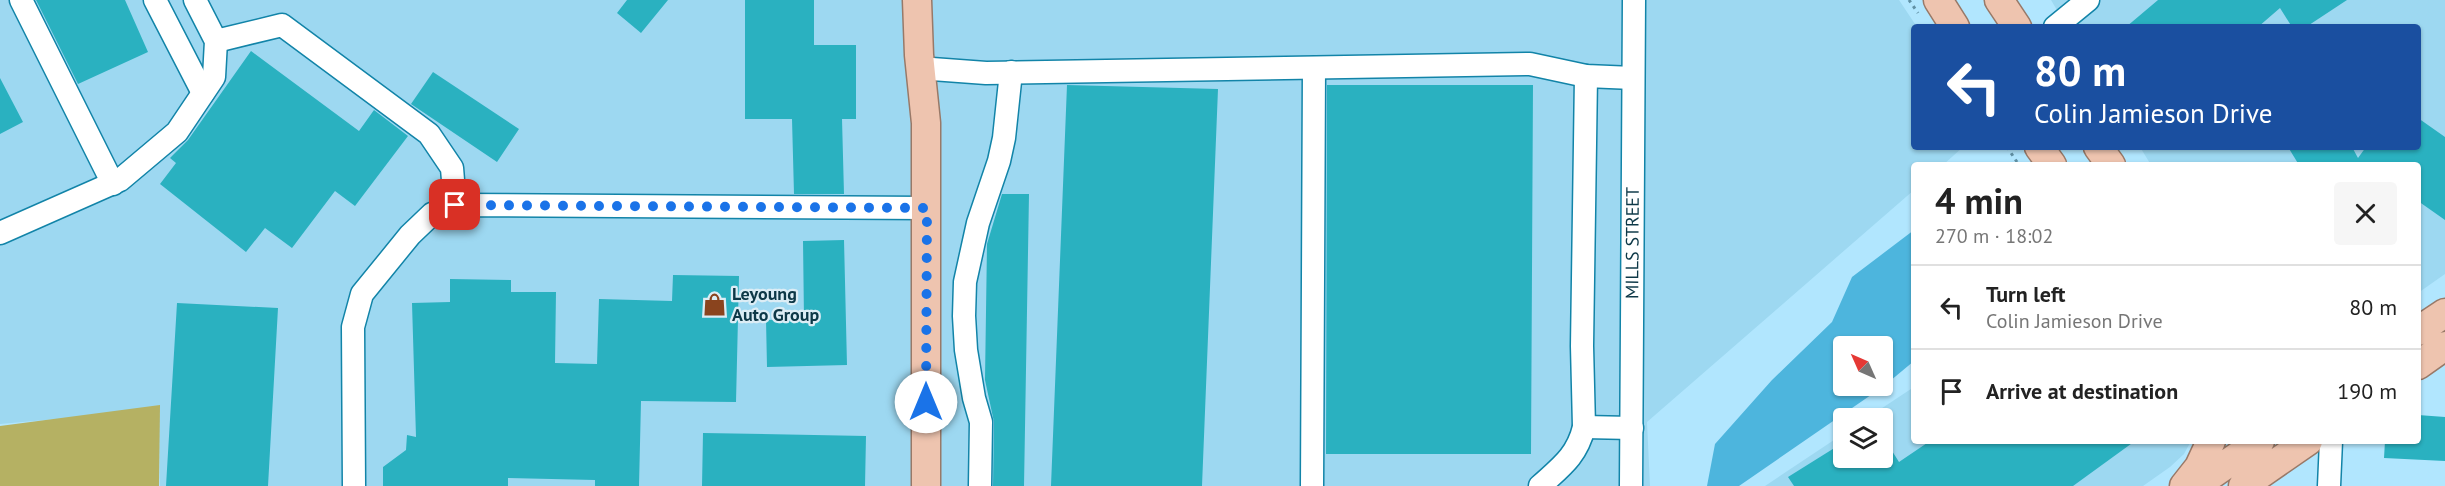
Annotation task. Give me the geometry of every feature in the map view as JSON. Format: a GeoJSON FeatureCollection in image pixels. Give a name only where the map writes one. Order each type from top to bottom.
{"type":"FeatureCollection","features":[{"type":"Feature","properties":{"kind":"main road"},"geometry":{"type":"LineString","coordinates":[[917,0],[919,55],[926,123],[926,486]]}},
{"type":"Feature","properties":{"kind":"main road"},"geometry":{"type":"LineString","coordinates":[[926,123],[932,69],[933,0]]}},
{"type":"Feature","properties":{"kind":"main road"},"geometry":{"type":"LineString","coordinates":[[1938,0],[1954,24]]}},
{"type":"Feature","properties":{"kind":"main road"},"geometry":{"type":"LineString","coordinates":[[1999,0],[2015,24]]}},
{"type":"Feature","properties":{"kind":"main road"},"geometry":{"type":"LineString","coordinates":[[2421,330],[2445,313]]}},
{"type":"Feature","properties":{"kind":"main road"},"geometry":{"type":"LineString","coordinates":[[2421,363],[2445,346]]}},
{"type":"Feature","properties":{"kind":"main road"},"geometry":{"type":"LineString","coordinates":[[2184,486],[2199,467],[2210,444]]}},
{"type":"Feature","properties":{"kind":"main road"},"geometry":{"type":"LineString","coordinates":[[2195,486],[2256,444]]}},
{"type":"Feature","properties":{"kind":"main road"},"geometry":{"type":"LineString","coordinates":[[2243,486],[2288,446]]}},
{"type":"Feature","properties":{"kind":"street"},"geometry":{"type":"LineString","coordinates":[[21,0],[113,184]]}},
{"type":"Feature","properties":{"kind":"street"},"geometry":{"type":"LineString","coordinates":[[155,0],[203,93]]}},
{"type":"Feature","properties":{"kind":"street"},"geometry":{"type":"LineString","coordinates":[[0,233],[113,184],[177,132],[214,77],[216,41],[195,0]]}},
{"type":"Feature","properties":{"kind":"street","name":"MILLS STREET"},"geometry":{"type":"LineString","coordinates":[[1631,486],[1634,0]]}},
{"type":"Feature","properties":{"kind":"street"},"geometry":{"type":"LineString","coordinates":[[2059,24],[2088,0]]}},
{"type":"Feature","properties":{"kind":"street"},"geometry":{"type":"LineString","coordinates":[[216,41],[282,25],[429,134],[452,168],[455,205]]}},
{"type":"Feature","properties":{"kind":"street"},"geometry":{"type":"LineString","coordinates":[[932,69],[1011,72],[1530,64],[1586,76],[1633,78]]}},
{"type":"Feature","properties":{"kind":"street"},"geometry":{"type":"LineString","coordinates":[[1312,486],[1314,68]]}},
{"type":"Feature","properties":{"kind":"street"},"geometry":{"type":"LineString","coordinates":[[980,486],[981,422],[969,371],[964,316],[966,282],[970,254],[1004,138],[1011,72]]}},
{"type":"Feature","properties":{"kind":"street"},"geometry":{"type":"LineString","coordinates":[[1540,486],[1570,459],[1584,427],[1582,346],[1586,76]]}},
{"type":"Feature","properties":{"kind":"street"},"geometry":{"type":"LineString","coordinates":[[354,486],[353,327],[362,294],[410,235],[432,214],[455,205],[927,208]]}},
{"type":"Feature","properties":{"kind":"street"},"geometry":{"type":"LineString","coordinates":[[926,317],[964,316]]}},
{"type":"Feature","properties":{"kind":"street"},"geometry":{"type":"LineString","coordinates":[[1584,427],[1632,428]]}},
{"type":"Feature","properties":{"kind":"street"},"geometry":{"type":"LineString","coordinates":[[2329,486],[2331,444]]}},
{"type":"Feature","properties":{"kind":"shaded area"},"geometry":{"type":"Polygon","coordinates":[[[0,0],[1899,0],[1915,24],[1911,24],[1911,150],[1960,150],[1946,162],[1911,162],[1911,193],[1647,422],[1650,486],[160,486],[159,410],[0,424],[0,0]]]}},
{"type":"Feature","properties":{"kind":"shaded area"},"geometry":{"type":"Polygon","coordinates":[[[2051,0],[2445,0],[2445,274],[2421,291],[2421,162],[2149,162],[2142,150],[2421,150],[2421,24],[2065,24],[2051,0]]]}},
{"type":"Feature","properties":{"kind":"shaded area"},"geometry":{"type":"Polygon","coordinates":[[[1911,232],[1911,364],[1893,378],[1893,336],[1833,336],[1833,396],[1870,396],[1852,408],[1833,408],[1833,421],[1739,486],[1707,486],[1715,444],[1772,380],[1832,322],[1852,277],[1911,232]]]}},
{"type":"Feature","properties":{"kind":"shaded area"},"geometry":{"type":"Polygon","coordinates":[[[1911,389],[1911,444],[2189,444],[2184,454],[2170,467],[2143,486],[1765,486],[1833,441],[1833,468],[1893,468],[1893,408],[1882,408],[1911,389]]]}},
{"type":"Feature","properties":{"kind":"shaded area"},"geometry":{"type":"Polygon","coordinates":[[[160,405],[159,486],[0,486],[0,426],[160,405]]]}},
{"type":"Feature","properties":{"kind":"building"},"geometry":{"type":"Polygon","coordinates":[[[36,0],[125,0],[148,52],[78,84],[36,0]]]}},
{"type":"Feature","properties":{"kind":"building"},"geometry":{"type":"Polygon","coordinates":[[[627,0],[668,0],[641,33],[617,13],[627,0]]]}},
{"type":"Feature","properties":{"kind":"building"},"geometry":{"type":"Polygon","coordinates":[[[745,0],[814,0],[814,45],[856,45],[856,119],[842,119],[844,194],[794,194],[792,119],[745,119],[745,0]]]}},
{"type":"Feature","properties":{"kind":"building"},"geometry":{"type":"Polygon","coordinates":[[[2158,0],[2347,0],[2311,24],[2290,24],[2280,8],[2261,24],[2130,24],[2158,0]]]}},
{"type":"Feature","properties":{"kind":"building"},"geometry":{"type":"Polygon","coordinates":[[[251,51],[359,131],[374,110],[408,136],[355,206],[335,191],[292,248],[265,228],[246,252],[160,184],[176,163],[170,158],[188,140],[251,51]]]}},
{"type":"Feature","properties":{"kind":"building"},"geometry":{"type":"Polygon","coordinates":[[[433,72],[519,129],[497,162],[411,104],[433,72]]]}},
{"type":"Feature","properties":{"kind":"building"},"geometry":{"type":"Polygon","coordinates":[[[0,78],[23,122],[0,134],[0,78]]]}},
{"type":"Feature","properties":{"kind":"building"},"geometry":{"type":"Polygon","coordinates":[[[1067,85],[1218,89],[1202,486],[1051,486],[1067,85]]]}},
{"type":"Feature","properties":{"kind":"building"},"geometry":{"type":"Polygon","coordinates":[[[1327,85],[1533,85],[1531,454],[1326,454],[1327,85]]]}},
{"type":"Feature","properties":{"kind":"building"},"geometry":{"type":"Polygon","coordinates":[[[2421,120],[2445,137],[2445,220],[2421,203],[2421,162],[2297,162],[2290,150],[2354,150],[2358,158],[2364,150],[2421,150],[2421,120]]]}},
{"type":"Feature","properties":{"kind":"building"},"geometry":{"type":"Polygon","coordinates":[[[1002,194],[1029,194],[1024,486],[993,486],[994,422],[985,380],[987,244],[1002,194]]]}},
{"type":"Feature","properties":{"kind":"building"},"geometry":{"type":"Polygon","coordinates":[[[844,240],[847,365],[767,367],[766,320],[804,319],[803,241],[844,240]]]}},
{"type":"Feature","properties":{"kind":"building"},"geometry":{"type":"Polygon","coordinates":[[[673,275],[739,276],[736,402],[641,401],[639,486],[595,486],[595,480],[508,478],[508,486],[383,486],[383,467],[406,450],[407,435],[416,437],[412,303],[450,302],[450,279],[511,280],[511,292],[556,292],[555,363],[597,364],[599,299],[672,301],[673,275]]]}},
{"type":"Feature","properties":{"kind":"building"},"geometry":{"type":"Polygon","coordinates":[[[177,303],[278,308],[268,486],[166,486],[177,303]]]}},
{"type":"Feature","properties":{"kind":"building"},"geometry":{"type":"Polygon","coordinates":[[[2421,415],[2445,417],[2445,461],[2384,458],[2385,444],[2421,444],[2421,415]]]}},
{"type":"Feature","properties":{"kind":"building"},"geometry":{"type":"Polygon","coordinates":[[[703,433],[866,436],[865,486],[702,486],[703,433]]]}},
{"type":"Feature","properties":{"kind":"building"},"geometry":{"type":"Polygon","coordinates":[[[1926,444],[2131,444],[2073,486],[1794,486],[1788,477],[1833,449],[1833,468],[1893,468],[1893,452],[1899,462],[1926,444]]]}},
{"type":"Feature","properties":{"kind":"place","name":"Leyoung Auto Group"},"geometry":{"type":"Point","coordinates":[714,304]}},
{"type":"Feature","properties":{"kind":"route"},"geometry":{"type":"LineString","coordinates":[[455,205],[927,208],[926,402]]}}]}
